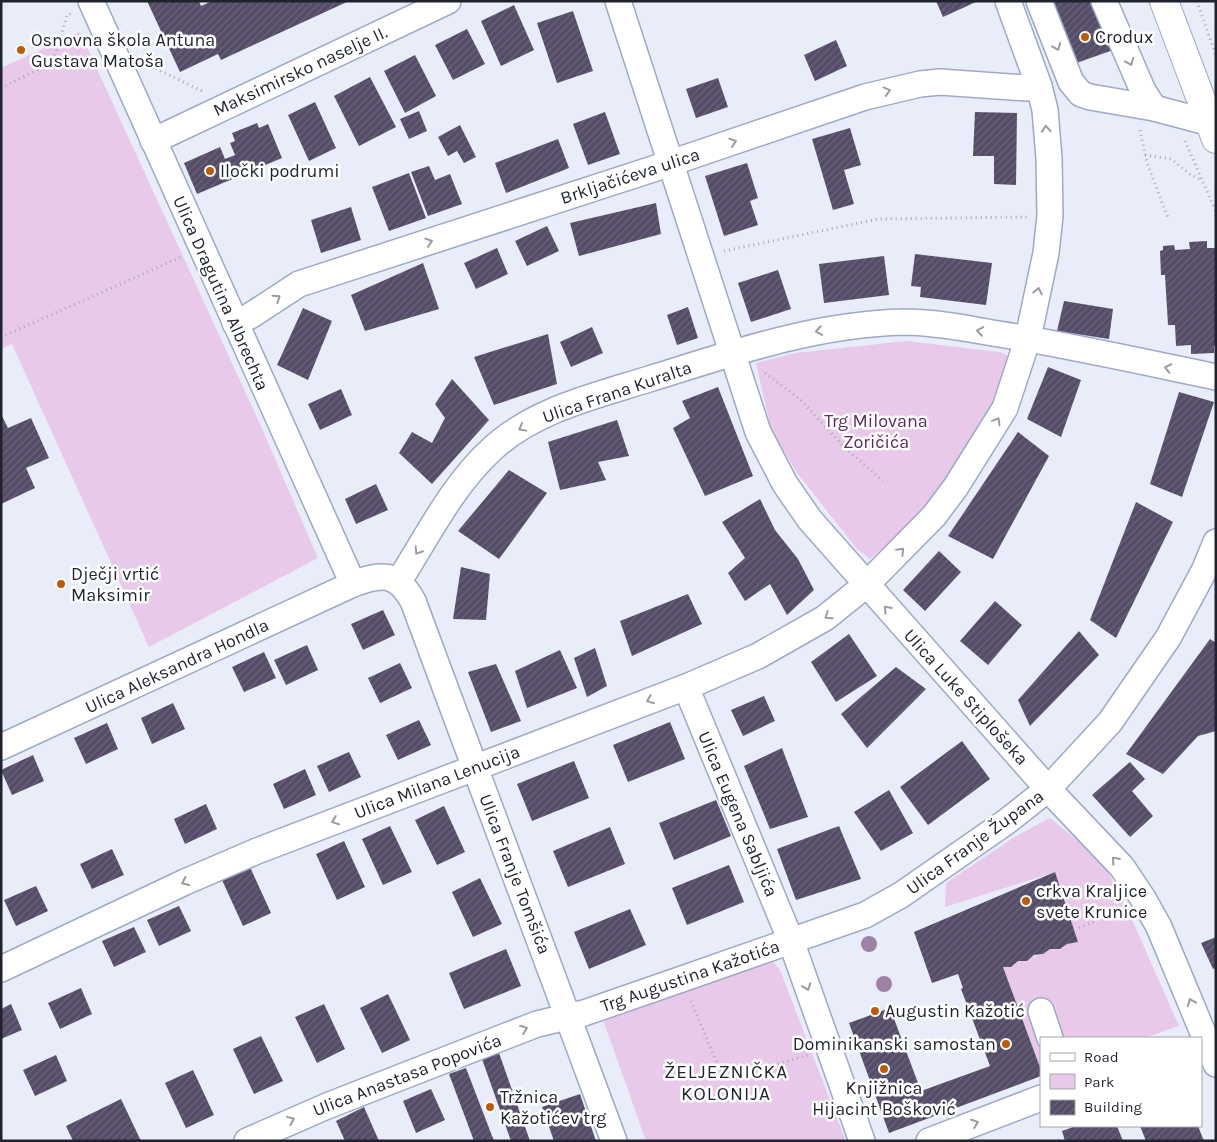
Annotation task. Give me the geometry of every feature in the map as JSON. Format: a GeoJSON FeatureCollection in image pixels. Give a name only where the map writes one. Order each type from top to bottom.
{"type":"FeatureCollection","features":[{"type":"Feature","properties":{"kind":"main road"},"geometry":{"type":"LineString","coordinates":[[1164,1],[1213,131]]}},
{"type":"Feature","properties":{"kind":"street","name":"Maksimirsko naselje II."},"geometry":{"type":"LineString","coordinates":[[153,141],[448,1]]}},
{"type":"Feature","properties":{"kind":"street"},"geometry":{"type":"LineString","coordinates":[[618,1],[758,432],[769,457],[810,520],[866,585],[934,516],[955,488],[1005,408],[1028,338],[1046,253],[1050,216],[1045,110],[1039,86],[1008,1]]}},
{"type":"Feature","properties":{"kind":"street"},"geometry":{"type":"LineString","coordinates":[[1039,1],[1072,82],[1082,94],[1154,108],[1213,131]]}},
{"type":"Feature","properties":{"kind":"street"},"geometry":{"type":"LineString","coordinates":[[1104,1],[1143,91],[1154,108]]}},
{"type":"Feature","properties":{"kind":"street","name":"Ulica Dragutina Albrechta"},"geometry":{"type":"LineString","coordinates":[[85,6],[153,141],[353,584]]}},
{"type":"Feature","properties":{"kind":"street","name":"Brkljačićeva ulica"},"geometry":{"type":"LineString","coordinates":[[235,322],[259,311],[299,284],[671,163],[865,97],[920,84],[963,83],[1026,88],[1039,86]]}},
{"type":"Feature","properties":{"kind":"street"},"geometry":{"type":"LineString","coordinates":[[732,353],[799,334],[846,326],[905,322],[950,326],[1028,338],[1216,378]]}},
{"type":"Feature","properties":{"kind":"street","name":"Ulica Frana Kuralta"},"geometry":{"type":"LineString","coordinates":[[399,581],[476,465],[493,448],[514,432],[572,404],[732,353]]}},
{"type":"Feature","properties":{"kind":"street","name":"Ulica Franje Župana"},"geometry":{"type":"LineString","coordinates":[[791,941],[865,915],[901,895],[1006,822],[1048,789],[1110,722],[1150,666],[1187,604],[1216,542]]}},
{"type":"Feature","properties":{"kind":"street"},"geometry":{"type":"LineString","coordinates":[[353,584],[370,577],[380,576],[399,581]]}},
{"type":"Feature","properties":{"kind":"street","name":"Ulica Franje Tomšića"},"geometry":{"type":"LineString","coordinates":[[399,581],[413,601],[569,1017]]}},
{"type":"Feature","properties":{"kind":"street","name":"Ulica Aleksandra Hondla"},"geometry":{"type":"LineString","coordinates":[[1,747],[353,584]]}},
{"type":"Feature","properties":{"kind":"street","name":"Ulica Milana Lenucija"},"geometry":{"type":"LineString","coordinates":[[1,969],[185,882],[257,851],[686,687],[758,656],[795,636],[848,602],[866,585]]}},
{"type":"Feature","properties":{"kind":"street","name":"Ulica Luke Stiplošeka"},"geometry":{"type":"LineString","coordinates":[[866,585],[1048,789],[1097,839],[1122,868],[1144,900],[1175,961],[1216,1064]]}},
{"type":"Feature","properties":{"kind":"street","name":"Ulica Eugena Sabljića"},"geometry":{"type":"LineString","coordinates":[[686,687],[791,941]]}},
{"type":"Feature","properties":{"kind":"street","name":"Trg Augustina Kažotića"},"geometry":{"type":"LineString","coordinates":[[569,1017],[791,941],[862,1141]]}},
{"type":"Feature","properties":{"kind":"street"},"geometry":{"type":"LineString","coordinates":[[1041,1011],[1050,1037]]}},
{"type":"Feature","properties":{"kind":"street"},"geometry":{"type":"LineString","coordinates":[[569,1017],[614,1141]]}},
{"type":"Feature","properties":{"kind":"street","name":"Ulica Anastasa Popovića"},"geometry":{"type":"LineString","coordinates":[[247,1141],[327,1106],[528,1028],[569,1017]]}},
{"type":"Feature","properties":{"kind":"street"},"geometry":{"type":"LineString","coordinates":[[929,1141],[1040,1098]]}},
{"type":"Feature","properties":{"kind":"path"},"geometry":{"type":"LineString","coordinates":[[1197,1],[1216,56]]}},
{"type":"Feature","properties":{"kind":"path"},"geometry":{"type":"LineString","coordinates":[[1,88],[53,62],[67,15],[85,6]]}},
{"type":"Feature","properties":{"kind":"path"},"geometry":{"type":"LineString","coordinates":[[141,61],[211,95]]}},
{"type":"Feature","properties":{"kind":"path"},"geometry":{"type":"LineString","coordinates":[[1183,139],[1187,142],[1216,212]]}},
{"type":"Feature","properties":{"kind":"path"},"geometry":{"type":"LineString","coordinates":[[1145,155],[1171,159],[1191,175],[1202,180]]}},
{"type":"Feature","properties":{"kind":"path"},"geometry":{"type":"LineString","coordinates":[[1147,163],[1168,218]]}},
{"type":"Feature","properties":{"kind":"path"},"geometry":{"type":"LineString","coordinates":[[714,253],[878,219],[1050,216]]}},
{"type":"Feature","properties":{"kind":"path"},"geometry":{"type":"LineString","coordinates":[[1,337],[188,254]]}},
{"type":"Feature","properties":{"kind":"path"},"geometry":{"type":"LineString","coordinates":[[758,368],[801,400],[844,447],[883,481]]}},
{"type":"Feature","properties":{"kind":"path"},"geometry":{"type":"LineString","coordinates":[[1079,928],[1128,906]]}},
{"type":"Feature","properties":{"kind":"path"},"geometry":{"type":"LineString","coordinates":[[682,979],[719,1068],[730,1075],[752,1072],[830,1048]]}},
{"type":"Feature","properties":{"kind":"green space"},"geometry":{"type":"Polygon","coordinates":[[[80,32],[260,424],[318,558],[149,647],[12,344],[1,349],[1,68],[80,32]]]}},
{"type":"Feature","properties":{"kind":"green space","name":"Trg Milovana Zoričića"},"geometry":{"type":"Polygon","coordinates":[[[906,341],[1000,352],[1011,357],[991,407],[930,506],[885,556],[880,550],[870,559],[857,549],[797,473],[771,429],[756,363],[795,353],[906,341]]]}},
{"type":"Feature","properties":{"kind":"green space"},"geometry":{"type":"Polygon","coordinates":[[[1050,818],[1102,860],[1130,915],[1179,1026],[1147,1037],[1040,1037],[1040,1067],[1003,967],[1011,967],[1018,961],[1043,954],[1050,949],[1060,949],[1067,944],[1078,942],[1055,872],[945,907],[946,883],[1016,836],[1050,818]]]}},
{"type":"Feature","properties":{"kind":"green space"},"geometry":{"type":"Polygon","coordinates":[[[771,960],[780,970],[845,1139],[841,1141],[646,1141],[602,1017],[771,960]]]}},
{"type":"Feature","properties":{"kind":"building"},"geometry":{"type":"Polygon","coordinates":[[[147,1],[199,1],[201,6],[212,1],[349,1],[221,60],[218,54],[180,72],[147,1]]]}},
{"type":"Feature","properties":{"kind":"building"},"geometry":{"type":"Polygon","coordinates":[[[936,1],[978,1],[943,17],[936,1]]]}},
{"type":"Feature","properties":{"kind":"building","name":"Crodux"},"geometry":{"type":"Polygon","coordinates":[[[1045,1],[1098,1],[1113,50],[1071,65],[1045,1]]]}},
{"type":"Feature","properties":{"kind":"building"},"geometry":{"type":"Polygon","coordinates":[[[514,5],[534,50],[501,66],[481,21],[514,5]]]}},
{"type":"Feature","properties":{"kind":"building"},"geometry":{"type":"Polygon","coordinates":[[[573,11],[593,71],[557,83],[537,23],[573,11]]]}},
{"type":"Feature","properties":{"kind":"building"},"geometry":{"type":"Polygon","coordinates":[[[467,29],[485,64],[453,80],[435,45],[467,29]]]}},
{"type":"Feature","properties":{"kind":"building"},"geometry":{"type":"Polygon","coordinates":[[[836,40],[847,66],[815,81],[804,55],[836,40]]]}},
{"type":"Feature","properties":{"kind":"building"},"geometry":{"type":"Polygon","coordinates":[[[415,55],[436,96],[405,113],[384,71],[415,55]]]}},
{"type":"Feature","properties":{"kind":"building"},"geometry":{"type":"Polygon","coordinates":[[[370,77],[396,127],[359,146],[334,96],[370,77]]]}},
{"type":"Feature","properties":{"kind":"building"},"geometry":{"type":"Polygon","coordinates":[[[718,78],[728,107],[696,118],[686,89],[718,78]]]}},
{"type":"Feature","properties":{"kind":"building"},"geometry":{"type":"Polygon","coordinates":[[[315,102],[336,148],[309,161],[288,115],[315,102]]]}},
{"type":"Feature","properties":{"kind":"building"},"geometry":{"type":"Polygon","coordinates":[[[419,111],[427,131],[409,139],[400,119],[419,111]]]}},
{"type":"Feature","properties":{"kind":"building"},"geometry":{"type":"Polygon","coordinates":[[[605,112],[620,154],[588,165],[573,124],[605,112]]]}},
{"type":"Feature","properties":{"kind":"building"},"geometry":{"type":"Polygon","coordinates":[[[975,112],[1017,113],[1016,185],[994,184],[994,156],[973,156],[975,112]]]}},
{"type":"Feature","properties":{"kind":"building"},"geometry":{"type":"Polygon","coordinates":[[[257,123],[259,128],[268,124],[282,158],[197,194],[184,163],[220,147],[225,159],[235,155],[230,143],[235,141],[232,133],[257,123]]]}},
{"type":"Feature","properties":{"kind":"building"},"geometry":{"type":"Polygon","coordinates":[[[460,125],[476,157],[464,163],[457,151],[448,156],[438,137],[460,125]]]}},
{"type":"Feature","properties":{"kind":"building"},"geometry":{"type":"Polygon","coordinates":[[[850,128],[861,165],[844,170],[854,204],[833,210],[812,139],[850,128]]]}},
{"type":"Feature","properties":{"kind":"building"},"geometry":{"type":"Polygon","coordinates":[[[558,139],[569,168],[506,193],[495,163],[558,139]]]}},
{"type":"Feature","properties":{"kind":"building"},"geometry":{"type":"Polygon","coordinates":[[[747,163],[758,198],[750,201],[758,225],[724,236],[705,176],[747,163]]]}},
{"type":"Feature","properties":{"kind":"building"},"geometry":{"type":"Polygon","coordinates":[[[429,166],[435,180],[450,174],[462,204],[428,216],[411,172],[429,166]]]}},
{"type":"Feature","properties":{"kind":"building"},"geometry":{"type":"Polygon","coordinates":[[[409,173],[426,218],[389,231],[372,187],[409,173]]]}},
{"type":"Feature","properties":{"kind":"building"},"geometry":{"type":"Polygon","coordinates":[[[656,203],[661,234],[579,256],[570,223],[656,203]]]}},
{"type":"Feature","properties":{"kind":"building"},"geometry":{"type":"Polygon","coordinates":[[[351,207],[361,240],[321,253],[311,220],[351,207]]]}},
{"type":"Feature","properties":{"kind":"building"},"geometry":{"type":"Polygon","coordinates":[[[547,226],[559,251],[527,266],[515,241],[547,226]]]}},
{"type":"Feature","properties":{"kind":"building"},"geometry":{"type":"Polygon","coordinates":[[[1207,241],[1207,248],[1216,248],[1216,346],[1214,346],[1214,353],[1191,354],[1191,345],[1176,346],[1175,325],[1168,325],[1165,275],[1161,275],[1160,251],[1163,250],[1163,246],[1174,245],[1175,250],[1190,249],[1189,242],[1207,241]]]}},
{"type":"Feature","properties":{"kind":"building"},"geometry":{"type":"Polygon","coordinates":[[[497,248],[508,274],[476,289],[464,263],[497,248]]]}},
{"type":"Feature","properties":{"kind":"building"},"geometry":{"type":"Polygon","coordinates":[[[915,254],[992,263],[986,305],[920,297],[921,287],[911,286],[915,254]]]}},
{"type":"Feature","properties":{"kind":"building"},"geometry":{"type":"Polygon","coordinates":[[[884,256],[889,295],[824,303],[819,264],[884,256]]]}},
{"type":"Feature","properties":{"kind":"building"},"geometry":{"type":"Polygon","coordinates":[[[423,263],[439,309],[365,331],[351,295],[423,263]]]}},
{"type":"Feature","properties":{"kind":"building"},"geometry":{"type":"Polygon","coordinates":[[[778,270],[791,309],[751,322],[738,283],[778,270]]]}},
{"type":"Feature","properties":{"kind":"building"},"geometry":{"type":"Polygon","coordinates":[[[1064,301],[1113,309],[1109,339],[1057,331],[1064,301]]]}},
{"type":"Feature","properties":{"kind":"building"},"geometry":{"type":"Polygon","coordinates":[[[688,307],[698,338],[677,345],[667,315],[688,307]]]}},
{"type":"Feature","properties":{"kind":"building"},"geometry":{"type":"Polygon","coordinates":[[[303,308],[332,321],[308,380],[277,365],[303,308]]]}},
{"type":"Feature","properties":{"kind":"building"},"geometry":{"type":"Polygon","coordinates":[[[592,327],[603,353],[571,367],[560,342],[592,327]]]}},
{"type":"Feature","properties":{"kind":"building"},"geometry":{"type":"Polygon","coordinates":[[[548,334],[557,384],[494,405],[474,357],[548,334]]]}},
{"type":"Feature","properties":{"kind":"building"},"geometry":{"type":"Polygon","coordinates":[[[1048,367],[1081,380],[1061,437],[1027,419],[1048,367]]]}},
{"type":"Feature","properties":{"kind":"building"},"geometry":{"type":"Polygon","coordinates":[[[452,379],[489,420],[432,484],[399,453],[412,432],[432,443],[445,418],[435,404],[452,379]]]}},
{"type":"Feature","properties":{"kind":"building"},"geometry":{"type":"Polygon","coordinates":[[[718,387],[753,476],[705,496],[673,428],[690,418],[682,401],[718,387]]]}},
{"type":"Feature","properties":{"kind":"building"},"geometry":{"type":"Polygon","coordinates":[[[341,389],[352,415],[320,430],[308,404],[341,389]]]}},
{"type":"Feature","properties":{"kind":"building"},"geometry":{"type":"Polygon","coordinates":[[[1179,392],[1214,402],[1182,497],[1150,484],[1179,392]]]}},
{"type":"Feature","properties":{"kind":"building"},"geometry":{"type":"Polygon","coordinates":[[[1,414],[8,428],[31,418],[49,458],[26,468],[35,488],[1,504],[1,414]]]}},
{"type":"Feature","properties":{"kind":"building"},"geometry":{"type":"Polygon","coordinates":[[[617,420],[629,456],[598,462],[606,480],[560,490],[548,442],[617,420]]]}},
{"type":"Feature","properties":{"kind":"building"},"geometry":{"type":"Polygon","coordinates":[[[1018,432],[1049,456],[993,559],[948,536],[1018,432]]]}},
{"type":"Feature","properties":{"kind":"building"},"geometry":{"type":"Polygon","coordinates":[[[509,470],[547,493],[499,559],[458,531],[509,470]]]}},
{"type":"Feature","properties":{"kind":"building"},"geometry":{"type":"Polygon","coordinates":[[[376,484],[388,510],[356,524],[345,499],[376,484]]]}},
{"type":"Feature","properties":{"kind":"building"},"geometry":{"type":"Polygon","coordinates":[[[760,499],[775,530],[798,559],[814,590],[787,615],[770,584],[745,601],[728,573],[745,558],[722,522],[760,499]]]}},
{"type":"Feature","properties":{"kind":"building"},"geometry":{"type":"Polygon","coordinates":[[[1136,502],[1173,522],[1116,638],[1090,620],[1136,502]]]}},
{"type":"Feature","properties":{"kind":"building"},"geometry":{"type":"Polygon","coordinates":[[[939,551],[961,572],[925,611],[903,590],[939,551]]]}},
{"type":"Feature","properties":{"kind":"building"},"geometry":{"type":"Polygon","coordinates":[[[461,567],[490,574],[486,620],[453,619],[461,567]]]}},
{"type":"Feature","properties":{"kind":"building"},"geometry":{"type":"Polygon","coordinates":[[[688,594],[702,624],[632,656],[620,621],[688,594]]]}},
{"type":"Feature","properties":{"kind":"building"},"geometry":{"type":"Polygon","coordinates":[[[995,601],[1022,625],[988,665],[960,641],[995,601]]]}},
{"type":"Feature","properties":{"kind":"building"},"geometry":{"type":"Polygon","coordinates":[[[383,610],[395,635],[363,650],[351,624],[383,610]]]}},
{"type":"Feature","properties":{"kind":"building"},"geometry":{"type":"Polygon","coordinates":[[[1079,631],[1099,655],[1030,726],[1018,700],[1079,631]]]}},
{"type":"Feature","properties":{"kind":"building"},"geometry":{"type":"Polygon","coordinates":[[[849,634],[877,676],[836,702],[811,662],[849,634]]]}},
{"type":"Feature","properties":{"kind":"building"},"geometry":{"type":"Polygon","coordinates":[[[1210,639],[1216,643],[1216,731],[1198,736],[1163,774],[1126,754],[1210,639]]]}},
{"type":"Feature","properties":{"kind":"building"},"geometry":{"type":"Polygon","coordinates":[[[307,645],[318,670],[286,685],[274,660],[307,645]]]}},
{"type":"Feature","properties":{"kind":"building"},"geometry":{"type":"Polygon","coordinates":[[[595,648],[607,686],[587,697],[574,658],[595,648]]]}},
{"type":"Feature","properties":{"kind":"building"},"geometry":{"type":"Polygon","coordinates":[[[560,650],[577,688],[527,708],[515,671],[560,650]]]}},
{"type":"Feature","properties":{"kind":"building"},"geometry":{"type":"Polygon","coordinates":[[[264,652],[276,678],[244,692],[232,667],[264,652]]]}},
{"type":"Feature","properties":{"kind":"building"},"geometry":{"type":"Polygon","coordinates":[[[400,663],[412,688],[380,703],[368,678],[400,663]]]}},
{"type":"Feature","properties":{"kind":"building"},"geometry":{"type":"Polygon","coordinates":[[[496,664],[521,721],[491,732],[468,672],[496,664]]]}},
{"type":"Feature","properties":{"kind":"building"},"geometry":{"type":"Polygon","coordinates":[[[896,667],[926,689],[867,748],[841,714],[896,667]]]}},
{"type":"Feature","properties":{"kind":"building"},"geometry":{"type":"Polygon","coordinates":[[[764,696],[775,721],[743,736],[731,710],[764,696]]]}},
{"type":"Feature","properties":{"kind":"building"},"geometry":{"type":"Polygon","coordinates":[[[173,703],[185,729],[152,744],[141,718],[173,703]]]}},
{"type":"Feature","properties":{"kind":"building"},"geometry":{"type":"Polygon","coordinates":[[[419,720],[431,745],[398,760],[386,735],[419,720]]]}},
{"type":"Feature","properties":{"kind":"building"},"geometry":{"type":"Polygon","coordinates":[[[670,722],[685,759],[628,782],[613,745],[670,722]]]}},
{"type":"Feature","properties":{"kind":"building"},"geometry":{"type":"Polygon","coordinates":[[[107,723],[118,749],[86,764],[74,738],[107,723]]]}},
{"type":"Feature","properties":{"kind":"building"},"geometry":{"type":"Polygon","coordinates":[[[962,741],[990,779],[928,825],[900,787],[962,741]]]}},
{"type":"Feature","properties":{"kind":"building"},"geometry":{"type":"Polygon","coordinates":[[[782,748],[808,817],[770,829],[744,766],[782,748]]]}},
{"type":"Feature","properties":{"kind":"building"},"geometry":{"type":"Polygon","coordinates":[[[349,752],[361,777],[329,792],[317,766],[349,752]]]}},
{"type":"Feature","properties":{"kind":"building"},"geometry":{"type":"Polygon","coordinates":[[[33,755],[44,781],[12,795],[1,770],[33,755]]]}},
{"type":"Feature","properties":{"kind":"building"},"geometry":{"type":"Polygon","coordinates":[[[574,761],[589,798],[532,821],[517,784],[574,761]]]}},
{"type":"Feature","properties":{"kind":"building"},"geometry":{"type":"Polygon","coordinates":[[[1130,762],[1145,779],[1132,791],[1153,816],[1130,837],[1092,795],[1130,762]]]}},
{"type":"Feature","properties":{"kind":"building"},"geometry":{"type":"Polygon","coordinates":[[[305,769],[316,795],[284,809],[273,784],[305,769]]]}},
{"type":"Feature","properties":{"kind":"building"},"geometry":{"type":"Polygon","coordinates":[[[889,790],[913,833],[881,851],[854,812],[889,790]]]}},
{"type":"Feature","properties":{"kind":"building"},"geometry":{"type":"Polygon","coordinates":[[[716,800],[731,836],[674,860],[659,823],[716,800]]]}},
{"type":"Feature","properties":{"kind":"building"},"geometry":{"type":"Polygon","coordinates":[[[206,804],[217,829],[185,844],[174,819],[206,804]]]}},
{"type":"Feature","properties":{"kind":"building"},"geometry":{"type":"Polygon","coordinates":[[[444,806],[465,852],[437,865],[415,820],[444,806]]]}},
{"type":"Feature","properties":{"kind":"building"},"geometry":{"type":"Polygon","coordinates":[[[390,826],[412,872],[383,885],[362,839],[390,826]]]}},
{"type":"Feature","properties":{"kind":"building"},"geometry":{"type":"Polygon","coordinates":[[[839,826],[861,879],[796,900],[777,849],[839,826]]]}},
{"type":"Feature","properties":{"kind":"building"},"geometry":{"type":"Polygon","coordinates":[[[610,827],[625,864],[568,887],[553,851],[610,827]]]}},
{"type":"Feature","properties":{"kind":"building"},"geometry":{"type":"Polygon","coordinates":[[[344,841],[365,887],[337,900],[316,854],[344,841]]]}},
{"type":"Feature","properties":{"kind":"building"},"geometry":{"type":"Polygon","coordinates":[[[112,849],[124,875],[92,889],[80,864],[112,849]]]}},
{"type":"Feature","properties":{"kind":"building"},"geometry":{"type":"Polygon","coordinates":[[[729,865],[744,902],[687,925],[672,888],[729,865]]]}},
{"type":"Feature","properties":{"kind":"building"},"geometry":{"type":"Polygon","coordinates":[[[250,867],[271,913],[243,926],[222,880],[250,867]]]}},
{"type":"Feature","properties":{"kind":"building"},"geometry":{"type":"Polygon","coordinates":[[[1055,872],[1078,942],[1067,944],[1060,949],[1050,949],[1043,954],[1034,955],[1027,961],[1018,961],[1011,967],[1003,967],[1040,1067],[1040,1076],[889,1133],[849,1023],[890,1008],[921,1091],[990,1066],[961,989],[963,988],[958,974],[932,983],[914,932],[1055,872]]]}},
{"type":"Feature","properties":{"kind":"building"},"geometry":{"type":"Polygon","coordinates":[[[480,878],[502,924],[473,937],[452,892],[480,878]]]}},
{"type":"Feature","properties":{"kind":"building"},"geometry":{"type":"Polygon","coordinates":[[[36,886],[48,911],[16,926],[4,900],[36,886]]]}},
{"type":"Feature","properties":{"kind":"building"},"geometry":{"type":"Polygon","coordinates":[[[179,906],[191,931],[159,946],[147,920],[179,906]]]}},
{"type":"Feature","properties":{"kind":"building"},"geometry":{"type":"Polygon","coordinates":[[[630,909],[646,945],[589,969],[574,932],[630,909]]]}},
{"type":"Feature","properties":{"kind":"building"},"geometry":{"type":"Polygon","coordinates":[[[134,927],[146,952],[114,967],[102,941],[134,927]]]}},
{"type":"Feature","properties":{"kind":"building"},"geometry":{"type":"Polygon","coordinates":[[[1216,937],[1216,968],[1213,969],[1201,943],[1216,937]]]}},
{"type":"Feature","properties":{"kind":"building"},"geometry":{"type":"Polygon","coordinates":[[[506,949],[521,986],[464,1009],[449,973],[506,949]]]}},
{"type":"Feature","properties":{"kind":"building"},"geometry":{"type":"Polygon","coordinates":[[[81,988],[92,1014],[60,1029],[48,1003],[81,988]]]}},
{"type":"Feature","properties":{"kind":"building"},"geometry":{"type":"Polygon","coordinates":[[[388,994],[410,1040],[382,1053],[360,1008],[388,994]]]}},
{"type":"Feature","properties":{"kind":"building"},"geometry":{"type":"Polygon","coordinates":[[[11,1004],[22,1030],[1,1039],[1,1009],[11,1004]]]}},
{"type":"Feature","properties":{"kind":"building"},"geometry":{"type":"Polygon","coordinates":[[[324,1004],[345,1049],[317,1063],[295,1017],[324,1004]]]}},
{"type":"Feature","properties":{"kind":"building"},"geometry":{"type":"Polygon","coordinates":[[[261,1036],[283,1081],[254,1094],[233,1049],[261,1036]]]}},
{"type":"Feature","properties":{"kind":"building"},"geometry":{"type":"Polygon","coordinates":[[[499,1053],[530,1141],[511,1141],[482,1059],[499,1053]]]}},
{"type":"Feature","properties":{"kind":"building"},"geometry":{"type":"Polygon","coordinates":[[[56,1055],[67,1081],[35,1096],[23,1070],[56,1055]]]}},
{"type":"Feature","properties":{"kind":"building"},"geometry":{"type":"Polygon","coordinates":[[[466,1068],[494,1141],[474,1141],[449,1074],[466,1068]]]}},
{"type":"Feature","properties":{"kind":"building"},"geometry":{"type":"Polygon","coordinates":[[[193,1070],[214,1115],[186,1128],[165,1083],[193,1070]]]}},
{"type":"Feature","properties":{"kind":"building"},"geometry":{"type":"Polygon","coordinates":[[[431,1089],[445,1120],[416,1133],[403,1101],[431,1089]]]}},
{"type":"Feature","properties":{"kind":"building"},"geometry":{"type":"Polygon","coordinates":[[[580,1094],[596,1141],[554,1141],[542,1107],[580,1094]]]}},
{"type":"Feature","properties":{"kind":"building"},"geometry":{"type":"Polygon","coordinates":[[[121,1099],[141,1141],[73,1141],[66,1126],[121,1099]]]}},
{"type":"Feature","properties":{"kind":"building"},"geometry":{"type":"Polygon","coordinates":[[[364,1107],[379,1141],[345,1141],[336,1121],[364,1107]]]}},
{"type":"Feature","properties":{"kind":"building"},"geometry":{"type":"Polygon","coordinates":[[[1073,1127],[1117,1127],[1123,1141],[1065,1141],[1062,1131],[1073,1127]]]}},
{"type":"Feature","properties":{"kind":"building"},"geometry":{"type":"Polygon","coordinates":[[[1140,1127],[1198,1127],[1204,1141],[1146,1141],[1140,1127]]]}},
{"type":"Feature","properties":{"kind":"place","name":"Crodux"},"geometry":{"type":"Point","coordinates":[1085,37]}},
{"type":"Feature","properties":{"kind":"place","name":"Osnovna škola Antuna Gustava Matoša"},"geometry":{"type":"Point","coordinates":[21,50]}},
{"type":"Feature","properties":{"kind":"place","name":"Iločki podrumi"},"geometry":{"type":"Point","coordinates":[210,171]}},
{"type":"Feature","properties":{"kind":"place","name":"Dječji vrtić Maksimir"},"geometry":{"type":"Point","coordinates":[61,584]}},
{"type":"Feature","properties":{"kind":"place","name":"crkva Kraljice svete Krunice"},"geometry":{"type":"Point","coordinates":[1026,901]}},
{"type":"Feature","properties":{"kind":"place","name":"Augustin Kažotić"},"geometry":{"type":"Point","coordinates":[875,1011]}},
{"type":"Feature","properties":{"kind":"place","name":"Dominikanski samostan"},"geometry":{"type":"Point","coordinates":[1006,1044]}},
{"type":"Feature","properties":{"kind":"place","name":"Knjižnica Hijacint Bošković"},"geometry":{"type":"Point","coordinates":[884,1069]}},
{"type":"Feature","properties":{"kind":"place","name":"Tržnica Kažotićev trg"},"geometry":{"type":"Point","coordinates":[490,1107]}},
{"type":"Feature","properties":{"kind":"district","name":"ŽELJEZNIČKA KOLONIJA"},"geometry":{"type":"Point","coordinates":[726,1082]}}]}
